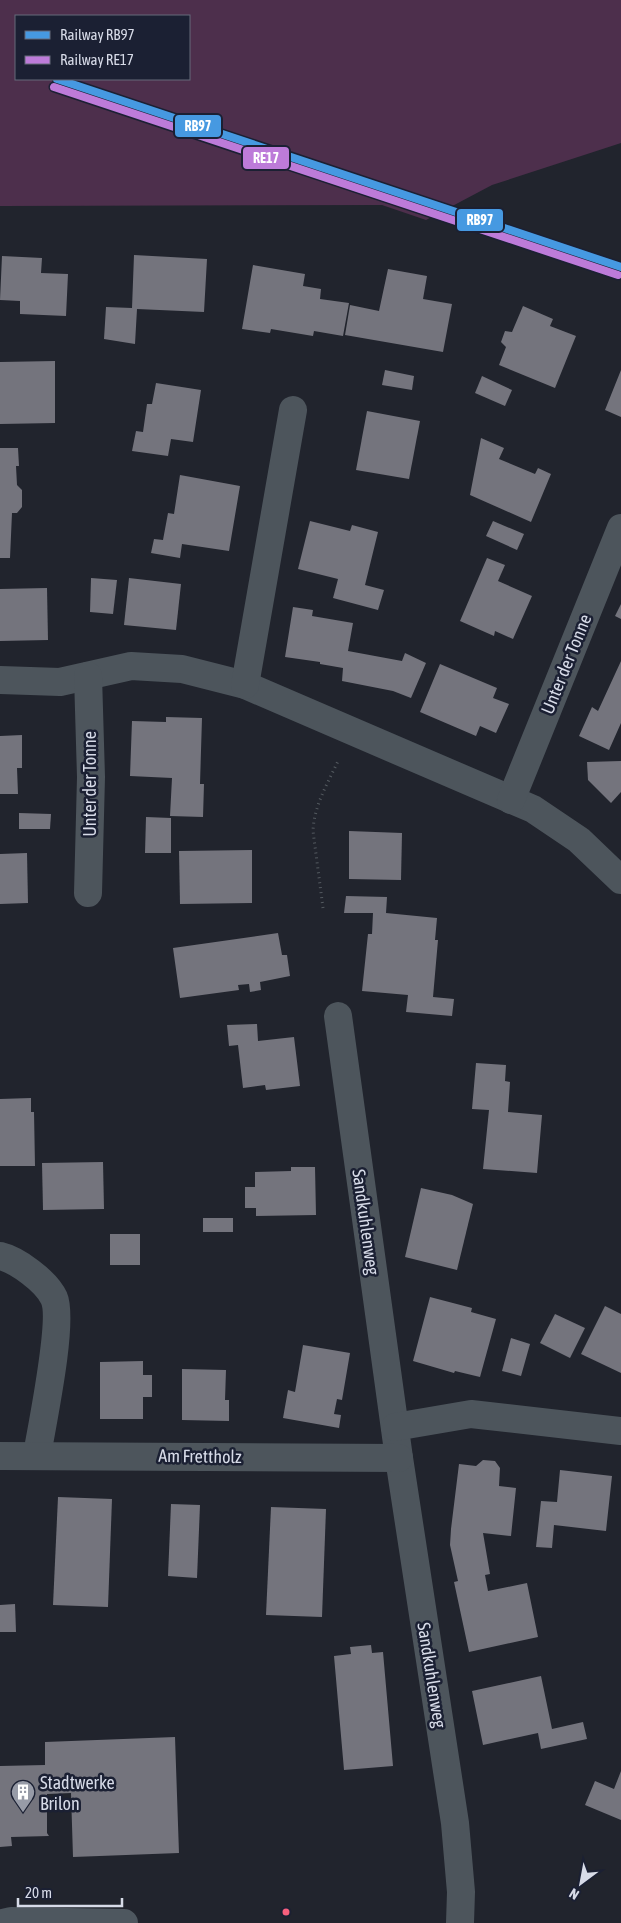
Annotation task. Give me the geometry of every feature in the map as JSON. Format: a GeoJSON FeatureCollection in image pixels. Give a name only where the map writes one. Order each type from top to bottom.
{"type":"FeatureCollection","features":[{"type":"Feature","properties":{"kind":"street"},"geometry":{"type":"LineString","coordinates":[[245,685],[293,410]]}},
{"type":"Feature","properties":{"kind":"street","name":"Unter der Tonne"},"geometry":{"type":"LineString","coordinates":[[511,800],[621,528]]}},
{"type":"Feature","properties":{"kind":"street"},"geometry":{"type":"LineString","coordinates":[[0,680],[60,682],[118,668],[153,667],[200,673],[245,685],[534,809],[564,829],[621,880]]}},
{"type":"Feature","properties":{"kind":"street","name":"Unter der Tonne"},"geometry":{"type":"LineString","coordinates":[[88,676],[91,777],[88,893]]}},
{"type":"Feature","properties":{"kind":"street","name":"Sandkuhlenweg"},"geometry":{"type":"LineString","coordinates":[[338,1016],[399,1458],[455,1823],[461,1892],[460,1923]]}},
{"type":"Feature","properties":{"kind":"street"},"geometry":{"type":"LineString","coordinates":[[0,1256],[8,1258],[35,1275],[54,1298],[56,1334],[37,1455]]}},
{"type":"Feature","properties":{"kind":"street"},"geometry":{"type":"LineString","coordinates":[[395,1427],[471,1414],[621,1431]]}},
{"type":"Feature","properties":{"kind":"street","name":"Am Frettholz"},"geometry":{"type":"LineString","coordinates":[[0,1456],[399,1458]]}},
{"type":"Feature","properties":{"kind":"street"},"geometry":{"type":"LineString","coordinates":[[3,1923],[11,1921],[124,1923]]}},
{"type":"Feature","properties":{"kind":"path"},"geometry":{"type":"LineString","coordinates":[[323,908],[313,831],[314,821],[318,804],[353,730]]}},
{"type":"Feature","properties":{"kind":"shaded area"},"geometry":{"type":"Polygon","coordinates":[[[0,0],[621,0],[621,143],[492,185],[426,220],[382,205],[0,206],[0,0]]]}},
{"type":"Feature","properties":{"kind":"building"},"geometry":{"type":"Polygon","coordinates":[[[134,255],[207,259],[204,312],[137,309],[135,344],[104,339],[106,307],[132,308],[134,255]]]}},
{"type":"Feature","properties":{"kind":"building"},"geometry":{"type":"Polygon","coordinates":[[[2,256],[42,258],[41,273],[68,274],[66,316],[20,314],[20,301],[0,300],[2,256]]]}},
{"type":"Feature","properties":{"kind":"building"},"geometry":{"type":"Polygon","coordinates":[[[253,265],[305,274],[303,286],[321,289],[320,299],[349,303],[343,336],[314,331],[313,336],[271,329],[270,333],[242,329],[253,265]]]}},
{"type":"Feature","properties":{"kind":"building"},"geometry":{"type":"Polygon","coordinates":[[[388,269],[427,276],[423,299],[452,304],[443,352],[345,335],[350,305],[379,311],[388,269]]]}},
{"type":"Feature","properties":{"kind":"building"},"geometry":{"type":"Polygon","coordinates":[[[523,306],[553,319],[550,326],[576,336],[555,388],[499,365],[506,347],[501,342],[505,331],[512,332],[523,306]]]}},
{"type":"Feature","properties":{"kind":"building"},"geometry":{"type":"Polygon","coordinates":[[[55,361],[55,423],[0,424],[0,362],[55,361]]]}},
{"type":"Feature","properties":{"kind":"building"},"geometry":{"type":"Polygon","coordinates":[[[385,370],[414,376],[412,390],[382,385],[385,370]]]}},
{"type":"Feature","properties":{"kind":"building"},"geometry":{"type":"Polygon","coordinates":[[[621,370],[621,417],[605,410],[621,370]]]}},
{"type":"Feature","properties":{"kind":"building"},"geometry":{"type":"Polygon","coordinates":[[[482,376],[512,390],[505,406],[475,393],[482,376]]]}},
{"type":"Feature","properties":{"kind":"building"},"geometry":{"type":"Polygon","coordinates":[[[156,383],[201,390],[193,442],[171,439],[168,456],[132,451],[136,431],[143,432],[147,404],[152,404],[156,383]]]}},
{"type":"Feature","properties":{"kind":"building"},"geometry":{"type":"Polygon","coordinates":[[[367,411],[420,421],[409,479],[356,470],[367,411]]]}},
{"type":"Feature","properties":{"kind":"building"},"geometry":{"type":"Polygon","coordinates":[[[481,438],[504,448],[499,459],[535,474],[538,468],[551,474],[531,522],[470,495],[481,438]]]}},
{"type":"Feature","properties":{"kind":"building"},"geometry":{"type":"Polygon","coordinates":[[[0,448],[18,448],[19,466],[16,466],[17,485],[22,490],[22,507],[17,513],[12,513],[10,558],[0,558],[0,448]]]}},
{"type":"Feature","properties":{"kind":"building"},"geometry":{"type":"Polygon","coordinates":[[[180,475],[240,486],[229,551],[182,544],[180,558],[151,553],[154,539],[163,540],[168,513],[174,514],[180,475]]]}},
{"type":"Feature","properties":{"kind":"building"},"geometry":{"type":"Polygon","coordinates":[[[310,521],[350,531],[352,525],[378,532],[365,585],[384,590],[378,610],[333,598],[338,579],[298,569],[310,521]]]}},
{"type":"Feature","properties":{"kind":"building"},"geometry":{"type":"Polygon","coordinates":[[[493,521],[524,534],[517,550],[486,536],[493,521]]]}},
{"type":"Feature","properties":{"kind":"building"},"geometry":{"type":"Polygon","coordinates":[[[487,558],[505,565],[498,581],[532,596],[513,639],[495,631],[494,636],[460,621],[487,558]]]}},
{"type":"Feature","properties":{"kind":"building"},"geometry":{"type":"Polygon","coordinates":[[[91,578],[117,580],[113,614],[90,612],[91,578]]]}},
{"type":"Feature","properties":{"kind":"building"},"geometry":{"type":"Polygon","coordinates":[[[129,578],[181,584],[176,630],[124,625],[129,578]]]}},
{"type":"Feature","properties":{"kind":"building"},"geometry":{"type":"Polygon","coordinates":[[[47,588],[48,640],[0,641],[0,589],[47,588]]]}},
{"type":"Feature","properties":{"kind":"building"},"geometry":{"type":"Polygon","coordinates":[[[621,604],[621,619],[615,616],[621,604]]]}},
{"type":"Feature","properties":{"kind":"building"},"geometry":{"type":"Polygon","coordinates":[[[293,607],[313,610],[312,616],[353,623],[348,651],[402,661],[405,653],[426,663],[411,698],[393,691],[342,681],[343,668],[320,664],[320,662],[285,657],[293,607]]]}},
{"type":"Feature","properties":{"kind":"building"},"geometry":{"type":"Polygon","coordinates":[[[621,661],[621,723],[609,750],[579,736],[592,707],[598,711],[621,661]]]}},
{"type":"Feature","properties":{"kind":"building"},"geometry":{"type":"Polygon","coordinates":[[[440,664],[497,688],[493,698],[509,704],[496,733],[480,726],[476,736],[420,712],[440,664]]]}},
{"type":"Feature","properties":{"kind":"building"},"geometry":{"type":"Polygon","coordinates":[[[166,717],[202,718],[200,784],[204,784],[203,817],[170,816],[172,778],[130,776],[132,721],[166,722],[166,717]]]}},
{"type":"Feature","properties":{"kind":"building"},"geometry":{"type":"Polygon","coordinates":[[[22,735],[22,768],[17,768],[18,794],[0,794],[0,736],[22,735]]]}},
{"type":"Feature","properties":{"kind":"building"},"geometry":{"type":"Polygon","coordinates":[[[621,761],[621,792],[611,803],[588,780],[587,762],[621,761]]]}},
{"type":"Feature","properties":{"kind":"building"},"geometry":{"type":"Polygon","coordinates":[[[19,813],[51,814],[50,829],[19,829],[19,813]]]}},
{"type":"Feature","properties":{"kind":"building"},"geometry":{"type":"Polygon","coordinates":[[[146,817],[171,818],[171,853],[145,853],[146,817]]]}},
{"type":"Feature","properties":{"kind":"building"},"geometry":{"type":"Polygon","coordinates":[[[349,831],[402,833],[401,880],[349,879],[349,831]]]}},
{"type":"Feature","properties":{"kind":"building"},"geometry":{"type":"Polygon","coordinates":[[[252,850],[252,903],[180,904],[179,851],[252,850]]]}},
{"type":"Feature","properties":{"kind":"building"},"geometry":{"type":"Polygon","coordinates":[[[27,853],[28,903],[0,904],[0,854],[27,853]]]}},
{"type":"Feature","properties":{"kind":"building"},"geometry":{"type":"Polygon","coordinates":[[[346,896],[387,897],[386,913],[437,918],[435,940],[438,940],[433,997],[454,999],[452,1016],[406,1012],[408,995],[362,991],[368,934],[372,934],[373,913],[344,913],[346,896]]]}},
{"type":"Feature","properties":{"kind":"building"},"geometry":{"type":"Polygon","coordinates":[[[278,933],[282,955],[287,955],[290,976],[260,982],[261,990],[250,992],[249,984],[238,985],[239,990],[180,998],[173,948],[278,933]]]}},
{"type":"Feature","properties":{"kind":"building"},"geometry":{"type":"Polygon","coordinates":[[[257,1024],[258,1041],[294,1037],[300,1086],[266,1090],[265,1085],[243,1088],[238,1045],[229,1046],[227,1025],[257,1024]]]}},
{"type":"Feature","properties":{"kind":"building"},"geometry":{"type":"Polygon","coordinates":[[[476,1063],[506,1065],[505,1081],[510,1082],[508,1112],[542,1115],[537,1173],[483,1169],[489,1110],[472,1109],[476,1063]]]}},
{"type":"Feature","properties":{"kind":"building"},"geometry":{"type":"Polygon","coordinates":[[[31,1098],[31,1112],[34,1112],[35,1166],[0,1166],[0,1099],[31,1098]]]}},
{"type":"Feature","properties":{"kind":"building"},"geometry":{"type":"Polygon","coordinates":[[[103,1162],[104,1209],[43,1210],[42,1163],[103,1162]]]}},
{"type":"Feature","properties":{"kind":"building"},"geometry":{"type":"Polygon","coordinates":[[[291,1167],[315,1167],[316,1215],[256,1216],[256,1208],[245,1208],[245,1187],[255,1187],[255,1172],[291,1171],[291,1167]]]}},
{"type":"Feature","properties":{"kind":"building"},"geometry":{"type":"Polygon","coordinates":[[[421,1188],[452,1195],[473,1204],[457,1270],[405,1257],[421,1188]]]}},
{"type":"Feature","properties":{"kind":"building"},"geometry":{"type":"Polygon","coordinates":[[[203,1218],[233,1218],[233,1232],[203,1232],[203,1218]]]}},
{"type":"Feature","properties":{"kind":"building"},"geometry":{"type":"Polygon","coordinates":[[[110,1234],[140,1234],[140,1265],[110,1265],[110,1234]]]}},
{"type":"Feature","properties":{"kind":"building"},"geometry":{"type":"Polygon","coordinates":[[[430,1297],[472,1308],[471,1312],[496,1319],[480,1377],[455,1371],[454,1373],[413,1361],[430,1297]]]}},
{"type":"Feature","properties":{"kind":"building"},"geometry":{"type":"Polygon","coordinates":[[[605,1306],[621,1314],[621,1373],[581,1354],[605,1306]]]}},
{"type":"Feature","properties":{"kind":"building"},"geometry":{"type":"Polygon","coordinates":[[[555,1314],[585,1328],[570,1358],[540,1343],[555,1314]]]}},
{"type":"Feature","properties":{"kind":"building"},"geometry":{"type":"Polygon","coordinates":[[[511,1338],[530,1344],[521,1376],[502,1371],[511,1338]]]}},
{"type":"Feature","properties":{"kind":"building"},"geometry":{"type":"Polygon","coordinates":[[[303,1345],[350,1353],[342,1400],[337,1399],[334,1414],[341,1415],[339,1428],[283,1418],[288,1390],[295,1392],[303,1345]]]}},
{"type":"Feature","properties":{"kind":"building"},"geometry":{"type":"Polygon","coordinates":[[[143,1361],[143,1375],[152,1375],[152,1397],[143,1397],[143,1419],[100,1419],[100,1362],[143,1361]]]}},
{"type":"Feature","properties":{"kind":"building"},"geometry":{"type":"Polygon","coordinates":[[[182,1369],[226,1370],[225,1400],[229,1400],[229,1421],[182,1420],[182,1369]]]}},
{"type":"Feature","properties":{"kind":"building"},"geometry":{"type":"Polygon","coordinates":[[[483,1460],[495,1461],[500,1468],[499,1486],[516,1488],[511,1536],[483,1533],[490,1574],[485,1575],[488,1591],[527,1583],[538,1637],[469,1652],[454,1582],[458,1581],[450,1545],[451,1529],[459,1464],[476,1466],[483,1460]]]}},
{"type":"Feature","properties":{"kind":"building"},"geometry":{"type":"Polygon","coordinates":[[[560,1470],[612,1476],[606,1531],[554,1525],[552,1548],[536,1547],[541,1501],[557,1502],[560,1470]]]}},
{"type":"Feature","properties":{"kind":"building"},"geometry":{"type":"Polygon","coordinates":[[[58,1497],[112,1499],[108,1607],[53,1605],[58,1497]]]}},
{"type":"Feature","properties":{"kind":"building"},"geometry":{"type":"Polygon","coordinates":[[[171,1504],[200,1505],[197,1578],[168,1576],[171,1504]]]}},
{"type":"Feature","properties":{"kind":"building"},"geometry":{"type":"Polygon","coordinates":[[[271,1507],[326,1509],[322,1617],[266,1615],[271,1507]]]}},
{"type":"Feature","properties":{"kind":"building"},"geometry":{"type":"Polygon","coordinates":[[[15,1604],[16,1632],[0,1632],[0,1605],[15,1604]]]}},
{"type":"Feature","properties":{"kind":"building"},"geometry":{"type":"Polygon","coordinates":[[[371,1645],[372,1653],[383,1652],[393,1766],[344,1770],[334,1656],[351,1654],[350,1647],[371,1645]]]}},
{"type":"Feature","properties":{"kind":"building"},"geometry":{"type":"Polygon","coordinates":[[[541,1676],[552,1729],[583,1722],[587,1739],[541,1749],[538,1733],[483,1745],[472,1691],[541,1676]]]}},
{"type":"Feature","properties":{"kind":"building"},"geometry":{"type":"Polygon","coordinates":[[[175,1737],[179,1853],[73,1857],[71,1793],[47,1794],[47,1833],[49,1836],[11,1837],[12,1846],[0,1847],[0,1766],[45,1765],[45,1742],[175,1737]]]}},
{"type":"Feature","properties":{"kind":"building"},"geometry":{"type":"Polygon","coordinates":[[[621,1771],[621,1820],[585,1805],[595,1781],[614,1789],[621,1771]]]}},
{"type":"Feature","properties":{"kind":"rail line","name":"RB97"},"geometry":{"type":"LineString","coordinates":[[60,80],[621,267]]}},
{"type":"Feature","properties":{"kind":"rail line","name":"RE17"},"geometry":{"type":"LineString","coordinates":[[54,87],[618,275]]}},
{"type":"Feature","properties":{"kind":"place","name":"Stadtwerke Brilon"},"geometry":{"type":"Point","coordinates":[23,1813]}}]}
